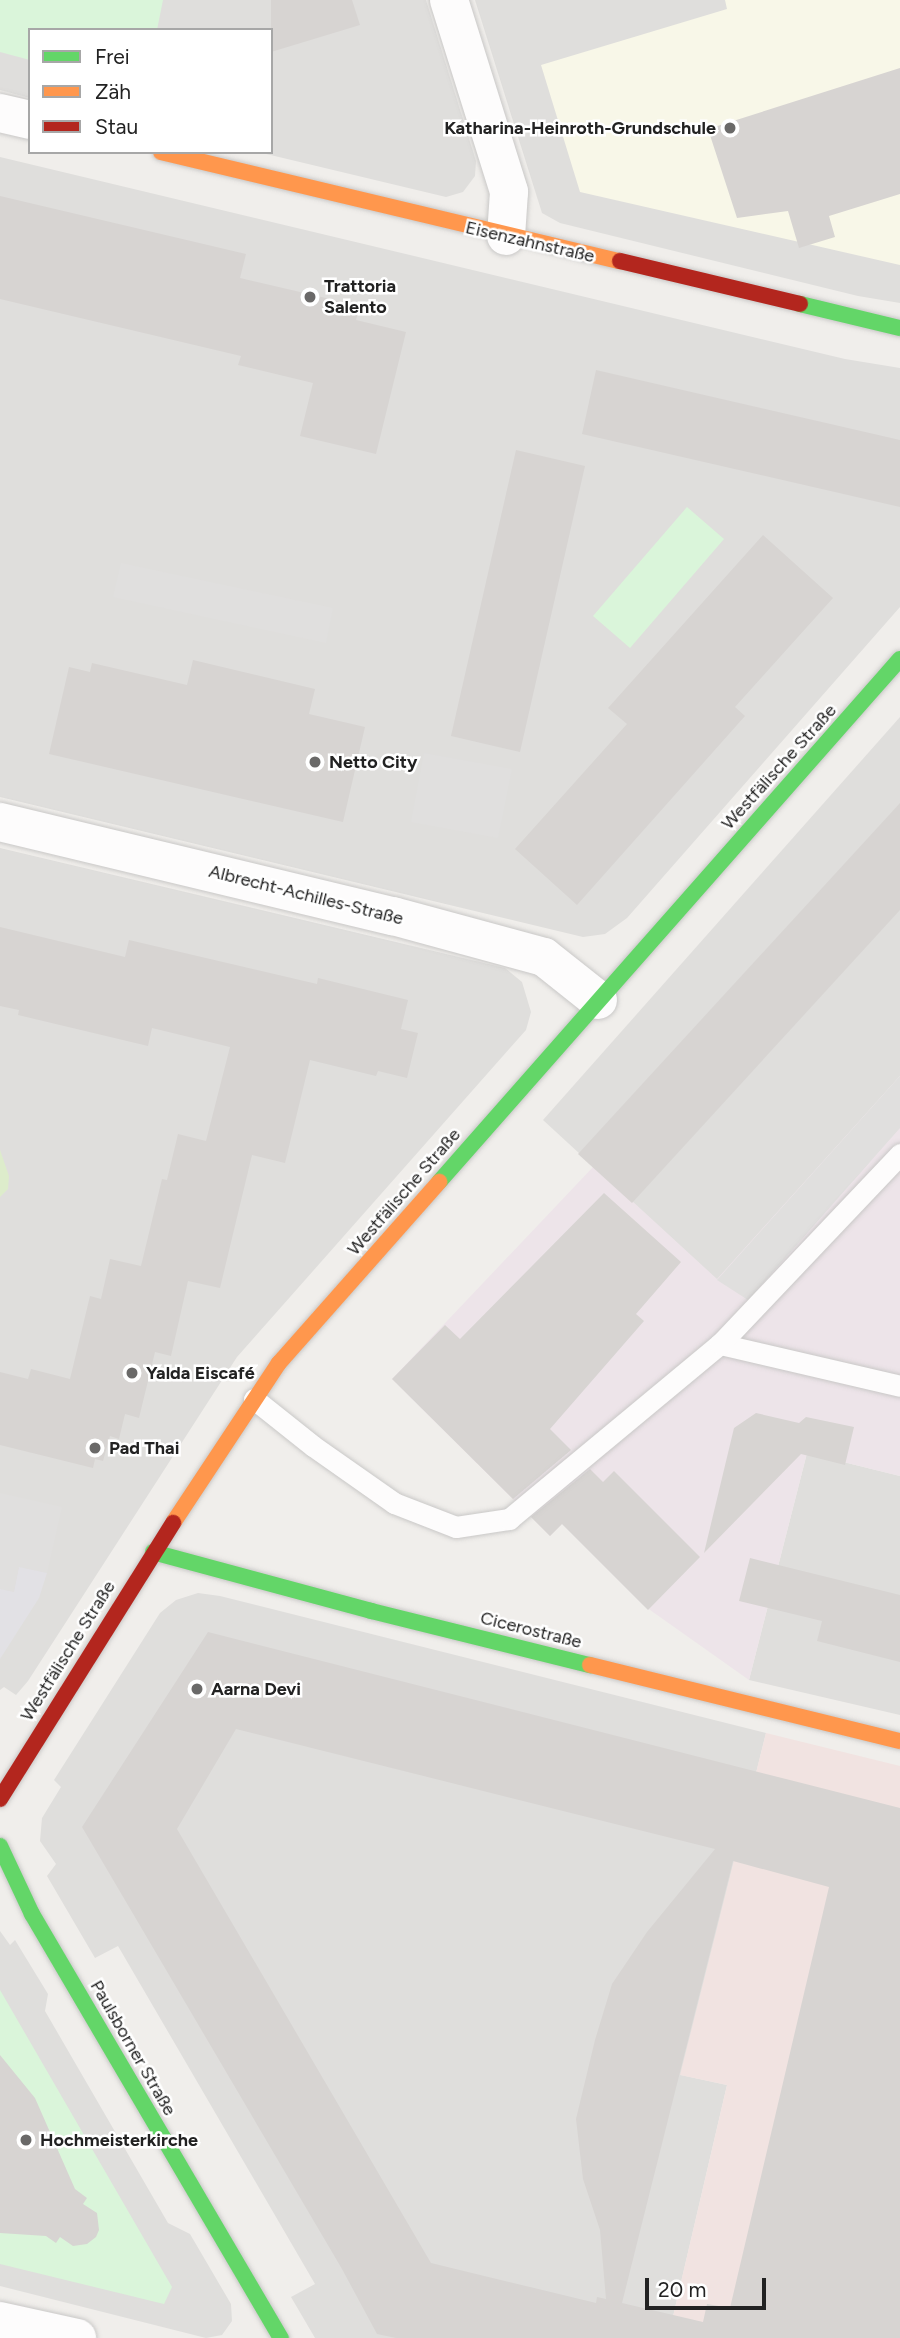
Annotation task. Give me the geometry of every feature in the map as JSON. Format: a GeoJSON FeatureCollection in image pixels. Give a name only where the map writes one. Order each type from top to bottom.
{"type":"FeatureCollection","features":[{"type":"Feature","properties":{"kind":"street"},"geometry":{"type":"LineString","coordinates":[[450,0],[509,192],[506,236]]}},
{"type":"Feature","properties":{"kind":"street"},"geometry":{"type":"LineString","coordinates":[[0,113],[28,120]]}},
{"type":"Feature","properties":{"kind":"street","name":"Eisenzahnstraße"},"geometry":{"type":"LineString","coordinates":[[169,154],[900,328]]}},
{"type":"Feature","properties":{"kind":"street","name":"Westfälische Straße"},"geometry":{"type":"LineString","coordinates":[[0,1799],[153,1552],[279,1363],[900,659]]}},
{"type":"Feature","properties":{"kind":"street","name":"Albrecht-Achilles-Straße"},"geometry":{"type":"LineString","coordinates":[[0,822],[393,916],[544,957],[597,1000]]}},
{"type":"Feature","properties":{"kind":"street","name":"Cicerostraße"},"geometry":{"type":"LineString","coordinates":[[153,1552],[346,1604],[900,1741]]}},
{"type":"Feature","properties":{"kind":"street","name":"Paulsborner Straße"},"geometry":{"type":"LineString","coordinates":[[0,1846],[32,1914],[281,2338]]}},
{"type":"Feature","properties":{"kind":"street"},"geometry":{"type":"LineString","coordinates":[[0,2321],[77,2338]]}},
{"type":"Feature","properties":{"kind":"lane"},"geometry":{"type":"LineString","coordinates":[[254,1399],[313,1446],[394,1503],[456,1527],[509,1519],[720,1344],[900,1154]]}},
{"type":"Feature","properties":{"kind":"lane"},"geometry":{"type":"LineString","coordinates":[[720,1344],[900,1386]]}},
{"type":"Feature","properties":{"kind":"shaded area"},"geometry":{"type":"Polygon","coordinates":[[[0,0],[426,0],[476,161],[475,176],[463,192],[446,197],[266,154],[273,154],[273,28],[28,28],[28,97],[0,90],[0,0]]]}},
{"type":"Feature","properties":{"kind":"shaded area","name":"Katharina-Heinroth-Grundschule"},"geometry":{"type":"Polygon","coordinates":[[[475,0],[900,0],[900,303],[858,296],[560,223],[542,213],[475,0]]]}},
{"type":"Feature","properties":{"kind":"shaded area","name":"Katharina-Heinroth-Grundschule"},"geometry":{"type":"Polygon","coordinates":[[[725,0],[900,0],[900,265],[580,192],[541,65],[727,9],[725,0]]]}},
{"type":"Feature","properties":{"kind":"shaded area"},"geometry":{"type":"Polygon","coordinates":[[[0,157],[845,359],[900,368],[900,607],[627,918],[605,934],[583,937],[0,797],[0,157]]]}},
{"type":"Feature","properties":{"kind":"shaded area"},"geometry":{"type":"Polygon","coordinates":[[[121,563],[333,608],[326,643],[113,597],[121,563]]]}},
{"type":"Feature","properties":{"kind":"shaded area"},"geometry":{"type":"Polygon","coordinates":[[[900,717],[900,1076],[717,1280],[543,1120],[900,717]]]}},
{"type":"Feature","properties":{"kind":"shaded area"},"geometry":{"type":"Polygon","coordinates":[[[424,753],[512,769],[498,838],[411,822],[424,753]]]}},
{"type":"Feature","properties":{"kind":"shaded area"},"geometry":{"type":"Polygon","coordinates":[[[0,848],[505,968],[522,982],[531,1012],[526,1030],[237,1357],[28,1681],[16,1695],[4,1687],[0,1690],[0,848]]]}},
{"type":"Feature","properties":{"kind":"shaded area"},"geometry":{"type":"Polygon","coordinates":[[[900,1076],[900,1476],[807,1453],[749,1680],[643,1605],[562,1524],[550,1536],[392,1379],[594,1166],[717,1279],[900,1076]]]}},
{"type":"Feature","properties":{"kind":"shaded area"},"geometry":{"type":"Polygon","coordinates":[[[900,1076],[900,1128],[748,1300],[717,1280],[900,1076]]]}},
{"type":"Feature","properties":{"kind":"shaded area"},"geometry":{"type":"Polygon","coordinates":[[[807,1453],[900,1476],[900,1715],[749,1680],[807,1453]]]}},
{"type":"Feature","properties":{"kind":"shaded area"},"geometry":{"type":"Polygon","coordinates":[[[0,1493],[62,1507],[47,1573],[19,1567],[14,1592],[0,1589],[0,1493]]]}},
{"type":"Feature","properties":{"kind":"shaded area"},"geometry":{"type":"Polygon","coordinates":[[[19,1567],[47,1573],[39,1598],[0,1659],[0,1589],[14,1592],[19,1567]]]}},
{"type":"Feature","properties":{"kind":"shaded area"},"geometry":{"type":"Polygon","coordinates":[[[198,1593],[220,1596],[766,1733],[681,2075],[727,2085],[668,2338],[315,2338],[291,2297],[315,2284],[118,1946],[95,1958],[47,1876],[56,1864],[40,1841],[42,1818],[61,1787],[54,1780],[160,1613],[176,1600],[198,1593]]]}},
{"type":"Feature","properties":{"kind":"shaded area"},"geometry":{"type":"Polygon","coordinates":[[[766,1733],[900,1766],[900,2338],[668,2338],[727,2085],[680,2075],[766,1733]]]}},
{"type":"Feature","properties":{"kind":"shaded area"},"geometry":{"type":"Polygon","coordinates":[[[0,1931],[10,1945],[15,1940],[48,1994],[45,2011],[168,2223],[190,2234],[231,2304],[232,2321],[222,2335],[206,2338],[0,2286],[0,1931]]]}},
{"type":"Feature","properties":{"kind":"green space"},"geometry":{"type":"Polygon","coordinates":[[[0,0],[163,0],[157,28],[28,28],[28,59],[0,52],[0,0]]]}},
{"type":"Feature","properties":{"kind":"green space"},"geometry":{"type":"Polygon","coordinates":[[[687,507],[724,539],[630,648],[593,616],[687,507]]]}},
{"type":"Feature","properties":{"kind":"green space"},"geometry":{"type":"Polygon","coordinates":[[[0,1150],[9,1176],[8,1189],[0,1197],[0,1150]]]}},
{"type":"Feature","properties":{"kind":"green space"},"geometry":{"type":"Polygon","coordinates":[[[0,1990],[172,2287],[164,2304],[0,2264],[0,1990]]]}},
{"type":"Feature","properties":{"kind":"building"},"geometry":{"type":"Polygon","coordinates":[[[271,0],[352,0],[360,25],[273,51],[271,0]]]}},
{"type":"Feature","properties":{"kind":"building"},"geometry":{"type":"Polygon","coordinates":[[[900,68],[900,194],[829,216],[835,237],[799,248],[788,211],[737,218],[708,129],[900,68]]]}},
{"type":"Feature","properties":{"kind":"building"},"geometry":{"type":"Polygon","coordinates":[[[0,196],[246,254],[240,278],[360,306],[356,320],[406,332],[376,454],[300,436],[313,383],[238,365],[241,356],[0,299],[0,196]]]}},
{"type":"Feature","properties":{"kind":"building"},"geometry":{"type":"Polygon","coordinates":[[[596,370],[900,440],[900,507],[582,434],[596,370]]]}},
{"type":"Feature","properties":{"kind":"building"},"geometry":{"type":"Polygon","coordinates":[[[516,450],[585,466],[520,752],[451,736],[516,450]]]}},
{"type":"Feature","properties":{"kind":"building"},"geometry":{"type":"Polygon","coordinates":[[[763,535],[833,598],[735,707],[745,716],[577,905],[515,849],[627,724],[608,708],[763,535]]]}},
{"type":"Feature","properties":{"kind":"building"},"geometry":{"type":"Polygon","coordinates":[[[193,660],[315,689],[309,714],[365,727],[343,822],[49,754],[69,667],[90,672],[92,663],[187,685],[193,660]]]}},
{"type":"Feature","properties":{"kind":"building"},"geometry":{"type":"Polygon","coordinates":[[[900,803],[900,910],[632,1203],[578,1154],[900,803]]]}},
{"type":"Feature","properties":{"kind":"building"},"geometry":{"type":"Polygon","coordinates":[[[0,927],[125,957],[129,940],[317,984],[318,978],[408,1000],[401,1029],[418,1033],[407,1078],[378,1071],[376,1076],[310,1060],[285,1163],[252,1155],[220,1288],[188,1281],[171,1356],[155,1352],[139,1418],[125,1414],[119,1439],[110,1436],[103,1461],[95,1459],[93,1468],[0,1445],[0,1372],[28,1379],[31,1369],[70,1379],[90,1296],[101,1299],[110,1259],[141,1266],[162,1179],[167,1180],[178,1134],[206,1141],[230,1047],[152,1028],[148,1046],[18,1015],[19,1010],[0,1006],[0,927]]]}},
{"type":"Feature","properties":{"kind":"building"},"geometry":{"type":"Polygon","coordinates":[[[604,1193],[681,1262],[636,1314],[644,1321],[550,1429],[571,1450],[513,1499],[392,1379],[445,1325],[460,1339],[604,1193]]]}},
{"type":"Feature","properties":{"kind":"building"},"geometry":{"type":"Polygon","coordinates":[[[756,1413],[799,1423],[806,1417],[854,1427],[845,1465],[801,1454],[704,1553],[734,1428],[756,1413]]]}},
{"type":"Feature","properties":{"kind":"building"},"geometry":{"type":"Polygon","coordinates":[[[590,1469],[603,1482],[614,1471],[700,1557],[648,1610],[562,1524],[550,1536],[531,1517],[590,1469]]]}},
{"type":"Feature","properties":{"kind":"building"},"geometry":{"type":"Polygon","coordinates":[[[750,1558],[900,1595],[900,1662],[817,1641],[822,1621],[739,1601],[750,1558]]]}},
{"type":"Feature","properties":{"kind":"building"},"geometry":{"type":"Polygon","coordinates":[[[208,1632],[900,1808],[900,2338],[396,2338],[377,2334],[342,2269],[82,1827],[208,1632]],[[236,1729],[177,1829],[431,2263],[596,2303],[597,2297],[606,2299],[600,2230],[583,2179],[576,2119],[595,2040],[612,1984],[647,1932],[715,1849],[236,1729]],[[733,1861],[622,2303],[703,2322],[707,2304],[730,2308],[829,1887],[733,1861]]]}},
{"type":"Feature","properties":{"kind":"building","name":"Hochmeisterkirche"},"geometry":{"type":"Polygon","coordinates":[[[0,2055],[35,2098],[75,2189],[87,2198],[83,2204],[97,2213],[99,2230],[96,2237],[87,2244],[73,2246],[60,2237],[56,2243],[46,2236],[0,2233],[0,2055]]]}},
{"type":"Feature","properties":{"kind":"traffic: fast"},"geometry":{"type":"LineString","coordinates":[[800,304],[900,328]]}},
{"type":"Feature","properties":{"kind":"traffic: fast"},"geometry":{"type":"LineString","coordinates":[[439,1182],[900,659]]}},
{"type":"Feature","properties":{"kind":"traffic: fast"},"geometry":{"type":"LineString","coordinates":[[153,1552],[371,1611],[590,1665]]}},
{"type":"Feature","properties":{"kind":"traffic: fast"},"geometry":{"type":"LineString","coordinates":[[0,1846],[32,1914],[281,2338]]}},
{"type":"Feature","properties":{"kind":"traffic: slow"},"geometry":{"type":"LineString","coordinates":[[169,154],[620,261]]}},
{"type":"Feature","properties":{"kind":"traffic: slow"},"geometry":{"type":"LineString","coordinates":[[173,1523],[279,1363],[439,1182]]}},
{"type":"Feature","properties":{"kind":"traffic: slow"},"geometry":{"type":"LineString","coordinates":[[590,1665],[900,1741]]}},
{"type":"Feature","properties":{"kind":"traffic: jam"},"geometry":{"type":"LineString","coordinates":[[620,261],[800,304]]}},
{"type":"Feature","properties":{"kind":"traffic: jam"},"geometry":{"type":"LineString","coordinates":[[0,1799],[173,1523]]}},
{"type":"Feature","properties":{"kind":"place","name":"Katharina-Heinroth-Grundschule"},"geometry":{"type":"Point","coordinates":[730,128]}},
{"type":"Feature","properties":{"kind":"place","name":"Trattoria Salento"},"geometry":{"type":"Point","coordinates":[310,297]}},
{"type":"Feature","properties":{"kind":"place","name":"Netto City"},"geometry":{"type":"Point","coordinates":[315,762]}},
{"type":"Feature","properties":{"kind":"place","name":"Yalda Eiscafé"},"geometry":{"type":"Point","coordinates":[132,1373]}},
{"type":"Feature","properties":{"kind":"place","name":"Pad Thai"},"geometry":{"type":"Point","coordinates":[95,1448]}},
{"type":"Feature","properties":{"kind":"place","name":"Aarna Devi"},"geometry":{"type":"Point","coordinates":[197,1689]}},
{"type":"Feature","properties":{"kind":"place","name":"Hochmeisterkirche"},"geometry":{"type":"Point","coordinates":[26,2140]}}]}
